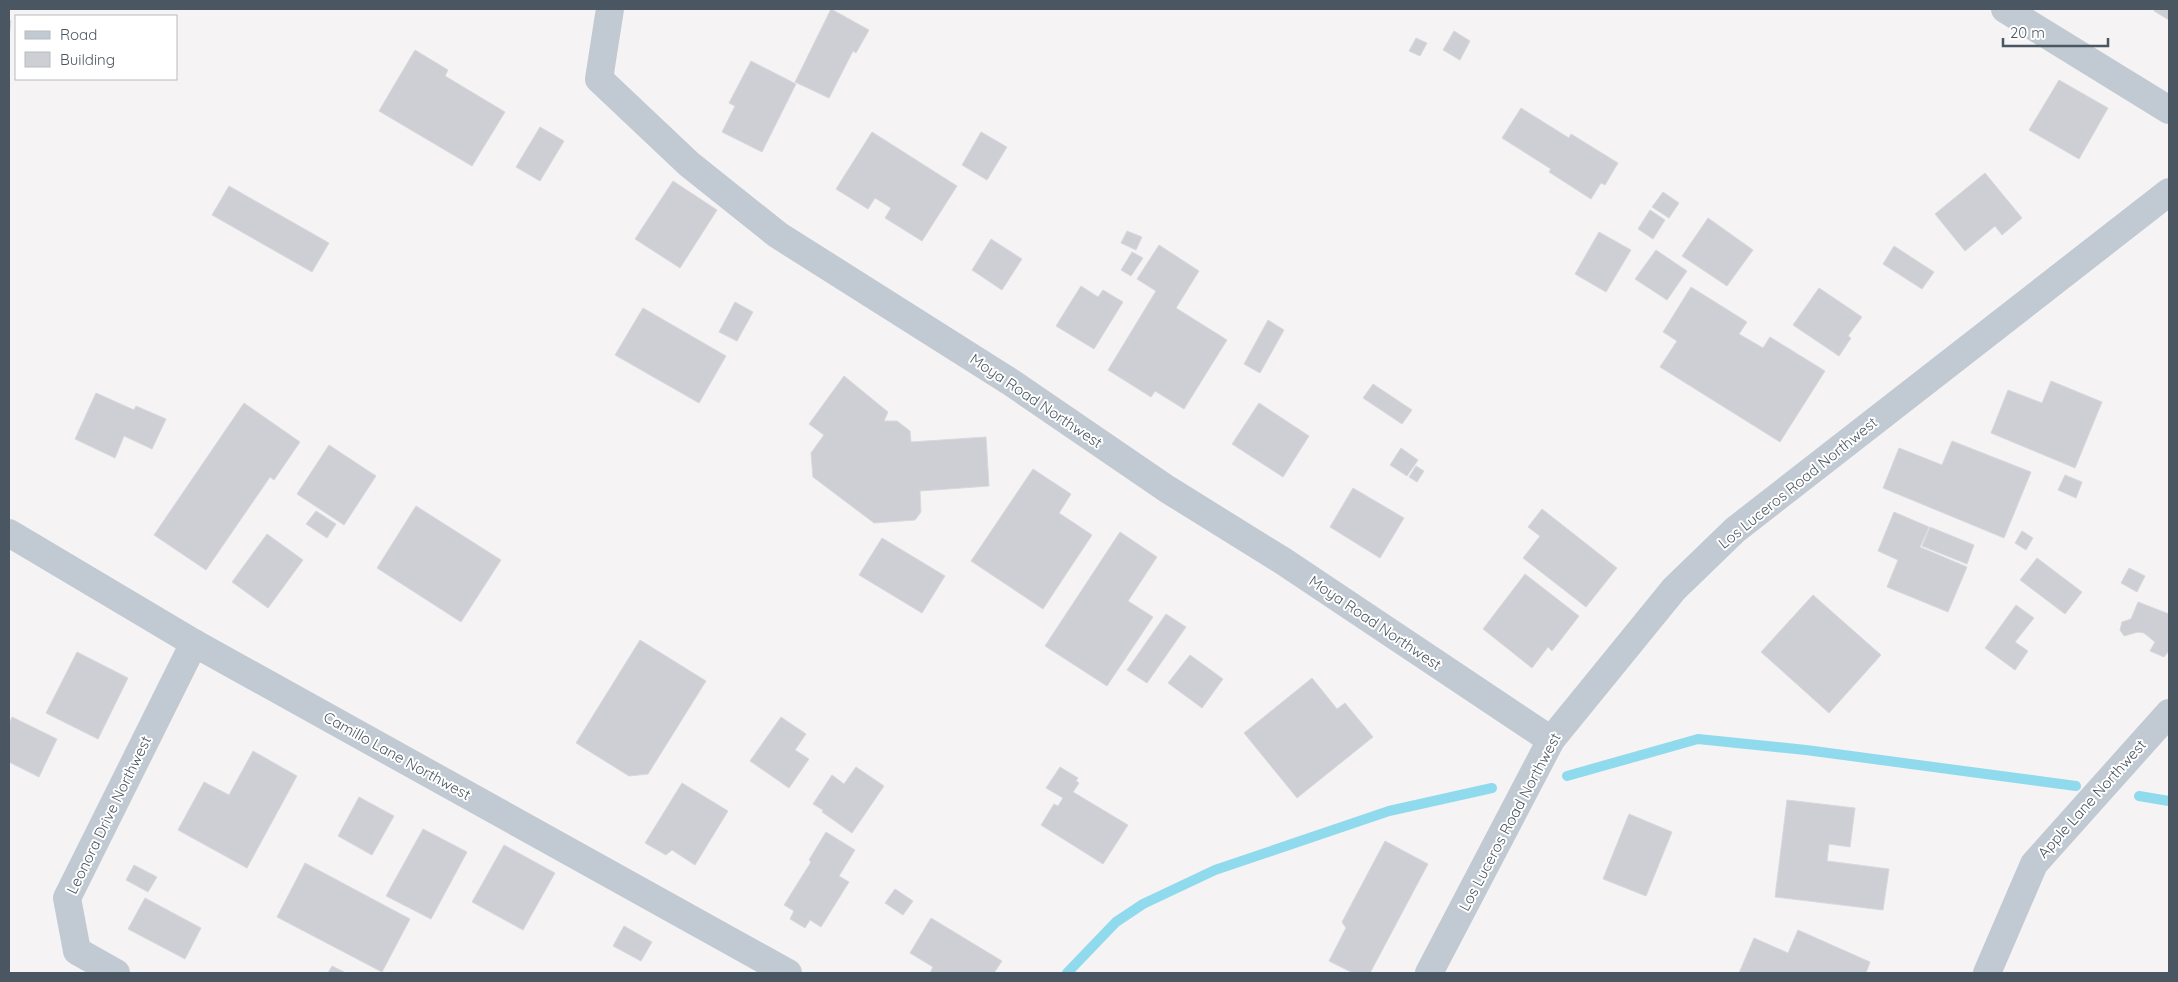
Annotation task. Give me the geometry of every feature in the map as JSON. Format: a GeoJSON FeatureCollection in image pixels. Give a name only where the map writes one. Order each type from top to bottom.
{"type":"FeatureCollection","features":[{"type":"Feature","properties":{"kind":"street","name":"Moya Road Northwest"},"geometry":{"type":"LineString","coordinates":[[610,9],[599,79],[689,164],[778,235],[1012,384],[1167,489],[1282,561],[1551,740]]}},
{"type":"Feature","properties":{"kind":"street"},"geometry":{"type":"LineString","coordinates":[[2006,9],[2169,110]]}},
{"type":"Feature","properties":{"kind":"street","name":"Los Luceros Road Northwest"},"geometry":{"type":"LineString","coordinates":[[1429,973],[1551,740],[1674,589],[1735,530],[2169,192]]}},
{"type":"Feature","properties":{"kind":"street","name":"Camillo Lane Northwest"},"geometry":{"type":"LineString","coordinates":[[9,533],[194,643],[788,973]]}},
{"type":"Feature","properties":{"kind":"street","name":"Leonora Drive Northwest"},"geometry":{"type":"LineString","coordinates":[[116,973],[77,951],[67,898],[194,643]]}},
{"type":"Feature","properties":{"kind":"street","name":"Apple Lane Northwest"},"geometry":{"type":"LineString","coordinates":[[1987,973],[2034,864],[2169,713]]}},
{"type":"Feature","properties":{"kind":"building"},"geometry":{"type":"Polygon","coordinates":[[[831,9],[869,30],[856,53],[853,51],[829,98],[795,82],[831,9]]]}},
{"type":"Feature","properties":{"kind":"building"},"geometry":{"type":"Polygon","coordinates":[[[2155,9],[2169,9],[2169,20],[2154,11],[2155,9]]]}},
{"type":"Feature","properties":{"kind":"building"},"geometry":{"type":"Polygon","coordinates":[[[9,20],[11,21],[9,37],[9,20]]]}},
{"type":"Feature","properties":{"kind":"building"},"geometry":{"type":"Polygon","coordinates":[[[1454,31],[1470,41],[1460,60],[1443,50],[1454,31]]]}},
{"type":"Feature","properties":{"kind":"building"},"geometry":{"type":"Polygon","coordinates":[[[1416,38],[1427,43],[1420,56],[1409,51],[1416,38]]]}},
{"type":"Feature","properties":{"kind":"building"},"geometry":{"type":"Polygon","coordinates":[[[415,50],[448,70],[445,76],[505,112],[472,166],[379,111],[415,50]]]}},
{"type":"Feature","properties":{"kind":"building"},"geometry":{"type":"Polygon","coordinates":[[[751,61],[796,84],[762,152],[722,132],[735,106],[729,103],[751,61]]]}},
{"type":"Feature","properties":{"kind":"building"},"geometry":{"type":"Polygon","coordinates":[[[2059,80],[2108,108],[2079,159],[2029,130],[2059,80]]]}},
{"type":"Feature","properties":{"kind":"building"},"geometry":{"type":"Polygon","coordinates":[[[1521,108],[1569,138],[1571,134],[1618,163],[1605,185],[1601,183],[1591,199],[1549,172],[1551,169],[1502,138],[1521,108]]]}},
{"type":"Feature","properties":{"kind":"building"},"geometry":{"type":"Polygon","coordinates":[[[540,127],[564,141],[540,181],[516,167],[540,127]]]}},
{"type":"Feature","properties":{"kind":"building"},"geometry":{"type":"Polygon","coordinates":[[[872,132],[957,186],[922,241],[885,218],[891,208],[875,198],[868,209],[836,189],[872,132]]]}},
{"type":"Feature","properties":{"kind":"building"},"geometry":{"type":"Polygon","coordinates":[[[981,132],[1007,147],[987,180],[962,165],[981,132]]]}},
{"type":"Feature","properties":{"kind":"building"},"geometry":{"type":"Polygon","coordinates":[[[1985,173],[2022,218],[2002,235],[1995,226],[1965,251],[1935,214],[1985,173]]]}},
{"type":"Feature","properties":{"kind":"building"},"geometry":{"type":"Polygon","coordinates":[[[673,181],[717,210],[680,268],[635,239],[673,181]]]}},
{"type":"Feature","properties":{"kind":"building"},"geometry":{"type":"Polygon","coordinates":[[[229,186],[329,243],[312,272],[212,215],[229,186]]]}},
{"type":"Feature","properties":{"kind":"building"},"geometry":{"type":"Polygon","coordinates":[[[1663,192],[1679,203],[1669,218],[1652,207],[1663,192]]]}},
{"type":"Feature","properties":{"kind":"building"},"geometry":{"type":"Polygon","coordinates":[[[1650,210],[1665,220],[1653,239],[1638,229],[1650,210]]]}},
{"type":"Feature","properties":{"kind":"building"},"geometry":{"type":"Polygon","coordinates":[[[1708,218],[1753,250],[1727,286],[1682,256],[1708,218]]]}},
{"type":"Feature","properties":{"kind":"building"},"geometry":{"type":"Polygon","coordinates":[[[1127,231],[1142,237],[1136,250],[1121,243],[1127,231]]]}},
{"type":"Feature","properties":{"kind":"building"},"geometry":{"type":"Polygon","coordinates":[[[1599,232],[1631,250],[1606,292],[1575,274],[1599,232]]]}},
{"type":"Feature","properties":{"kind":"building"},"geometry":{"type":"Polygon","coordinates":[[[991,239],[1022,259],[1002,290],[972,270],[991,239]]]}},
{"type":"Feature","properties":{"kind":"building"},"geometry":{"type":"Polygon","coordinates":[[[1159,245],[1199,271],[1176,308],[1227,340],[1184,409],[1155,391],[1151,397],[1108,370],[1156,291],[1137,279],[1159,245]]]}},
{"type":"Feature","properties":{"kind":"building"},"geometry":{"type":"Polygon","coordinates":[[[1894,246],[1934,272],[1922,289],[1883,264],[1894,246]]]}},
{"type":"Feature","properties":{"kind":"building"},"geometry":{"type":"Polygon","coordinates":[[[1656,250],[1687,271],[1667,300],[1635,279],[1656,250]]]}},
{"type":"Feature","properties":{"kind":"building"},"geometry":{"type":"Polygon","coordinates":[[[1132,252],[1143,258],[1131,276],[1121,270],[1132,252]]]}},
{"type":"Feature","properties":{"kind":"building"},"geometry":{"type":"Polygon","coordinates":[[[1081,286],[1098,297],[1103,290],[1123,302],[1094,349],[1056,326],[1081,286]]]}},
{"type":"Feature","properties":{"kind":"building"},"geometry":{"type":"Polygon","coordinates":[[[1691,287],[1747,322],[1739,334],[1763,348],[1770,337],[1825,371],[1780,442],[1660,367],[1677,341],[1663,332],[1691,287]]]}},
{"type":"Feature","properties":{"kind":"building"},"geometry":{"type":"Polygon","coordinates":[[[1819,288],[1862,317],[1848,336],[1851,338],[1839,356],[1793,325],[1819,288]]]}},
{"type":"Feature","properties":{"kind":"building"},"geometry":{"type":"Polygon","coordinates":[[[735,302],[753,312],[737,341],[719,332],[735,302]]]}},
{"type":"Feature","properties":{"kind":"building"},"geometry":{"type":"Polygon","coordinates":[[[643,308],[726,356],[699,403],[615,355],[643,308]]]}},
{"type":"Feature","properties":{"kind":"building"},"geometry":{"type":"Polygon","coordinates":[[[1268,320],[1284,330],[1260,373],[1244,364],[1268,320]]]}},
{"type":"Feature","properties":{"kind":"building"},"geometry":{"type":"Polygon","coordinates":[[[844,376],[888,412],[884,421],[897,421],[910,431],[911,442],[986,437],[989,486],[920,491],[921,512],[915,520],[874,523],[813,477],[811,453],[824,435],[809,424],[844,376]]]}},
{"type":"Feature","properties":{"kind":"building"},"geometry":{"type":"Polygon","coordinates":[[[2051,381],[2102,402],[2075,468],[1991,433],[2008,390],[2042,403],[2051,381]]]}},
{"type":"Feature","properties":{"kind":"building"},"geometry":{"type":"Polygon","coordinates":[[[1373,384],[1412,410],[1402,424],[1363,398],[1373,384]]]}},
{"type":"Feature","properties":{"kind":"building"},"geometry":{"type":"Polygon","coordinates":[[[96,393],[134,410],[136,406],[166,419],[152,449],[124,436],[115,458],[75,439],[96,393]]]}},
{"type":"Feature","properties":{"kind":"building"},"geometry":{"type":"Polygon","coordinates":[[[244,403],[300,442],[274,480],[270,477],[206,570],[154,535],[244,403]]]}},
{"type":"Feature","properties":{"kind":"building"},"geometry":{"type":"Polygon","coordinates":[[[1259,403],[1309,436],[1283,477],[1232,444],[1259,403]]]}},
{"type":"Feature","properties":{"kind":"building"},"geometry":{"type":"Polygon","coordinates":[[[1952,441],[2031,472],[2004,538],[1883,488],[1899,448],[1942,465],[1952,441]]]}},
{"type":"Feature","properties":{"kind":"building"},"geometry":{"type":"Polygon","coordinates":[[[329,445],[376,476],[344,525],[297,494],[329,445]]]}},
{"type":"Feature","properties":{"kind":"building"},"geometry":{"type":"Polygon","coordinates":[[[1401,448],[1418,460],[1407,476],[1390,465],[1401,448]]]}},
{"type":"Feature","properties":{"kind":"building"},"geometry":{"type":"Polygon","coordinates":[[[1416,466],[1424,471],[1417,482],[1409,477],[1416,466]]]}},
{"type":"Feature","properties":{"kind":"building"},"geometry":{"type":"Polygon","coordinates":[[[1033,469],[1071,494],[1059,513],[1092,535],[1043,609],[971,561],[1033,469]]]}},
{"type":"Feature","properties":{"kind":"building"},"geometry":{"type":"Polygon","coordinates":[[[2065,475],[2082,482],[2076,498],[2058,490],[2065,475]]]}},
{"type":"Feature","properties":{"kind":"building"},"geometry":{"type":"Polygon","coordinates":[[[1353,488],[1404,518],[1380,558],[1330,527],[1353,488]]]}},
{"type":"Feature","properties":{"kind":"building"},"geometry":{"type":"Polygon","coordinates":[[[416,506],[501,560],[461,622],[377,568],[416,506]]]}},
{"type":"Feature","properties":{"kind":"building"},"geometry":{"type":"Polygon","coordinates":[[[1542,509],[1617,568],[1586,607],[1523,558],[1540,536],[1528,527],[1542,509]]]}},
{"type":"Feature","properties":{"kind":"building"},"geometry":{"type":"Polygon","coordinates":[[[316,511],[336,524],[327,538],[306,524],[316,511]]]}},
{"type":"Feature","properties":{"kind":"building"},"geometry":{"type":"Polygon","coordinates":[[[1894,512],[1929,527],[1920,547],[1967,567],[1948,612],[1887,587],[1898,560],[1878,551],[1894,512]]]}},
{"type":"Feature","properties":{"kind":"building"},"geometry":{"type":"Polygon","coordinates":[[[1930,527],[1974,545],[1967,564],[1922,546],[1930,527]]]}},
{"type":"Feature","properties":{"kind":"building"},"geometry":{"type":"Polygon","coordinates":[[[2022,531],[2033,538],[2026,550],[2015,543],[2022,531]]]}},
{"type":"Feature","properties":{"kind":"building"},"geometry":{"type":"Polygon","coordinates":[[[1120,532],[1157,557],[1128,601],[1153,617],[1107,686],[1045,646],[1120,532]]]}},
{"type":"Feature","properties":{"kind":"building"},"geometry":{"type":"Polygon","coordinates":[[[267,534],[303,560],[268,608],[232,582],[267,534]]]}},
{"type":"Feature","properties":{"kind":"building"},"geometry":{"type":"Polygon","coordinates":[[[882,538],[945,576],[922,613],[859,575],[882,538]]]}},
{"type":"Feature","properties":{"kind":"building"},"geometry":{"type":"Polygon","coordinates":[[[2037,558],[2082,592],[2065,614],[2020,580],[2037,558]]]}},
{"type":"Feature","properties":{"kind":"building"},"geometry":{"type":"Polygon","coordinates":[[[2129,568],[2145,576],[2137,592],[2121,583],[2129,568]]]}},
{"type":"Feature","properties":{"kind":"building"},"geometry":{"type":"Polygon","coordinates":[[[1525,574],[1579,616],[1552,651],[1548,647],[1532,668],[1483,629],[1525,574]]]}},
{"type":"Feature","properties":{"kind":"building"},"geometry":{"type":"Polygon","coordinates":[[[1813,595],[1881,655],[1829,713],[1761,652],[1813,595]]]}},
{"type":"Feature","properties":{"kind":"building"},"geometry":{"type":"Polygon","coordinates":[[[2138,602],[2169,614],[2169,651],[2164,657],[2150,651],[2155,642],[2144,633],[2138,632],[2124,636],[2120,630],[2122,622],[2131,619],[2138,602]]]}},
{"type":"Feature","properties":{"kind":"building"},"geometry":{"type":"Polygon","coordinates":[[[2016,605],[2034,618],[2015,642],[2028,651],[2015,670],[1985,648],[2016,605]]]}},
{"type":"Feature","properties":{"kind":"building"},"geometry":{"type":"Polygon","coordinates":[[[1166,614],[1186,627],[1147,683],[1127,670],[1166,614]]]}},
{"type":"Feature","properties":{"kind":"building"},"geometry":{"type":"Polygon","coordinates":[[[640,640],[706,681],[648,774],[629,776],[576,743],[640,640]]]}},
{"type":"Feature","properties":{"kind":"building"},"geometry":{"type":"Polygon","coordinates":[[[77,652],[128,678],[98,739],[46,713],[77,652]]]}},
{"type":"Feature","properties":{"kind":"building"},"geometry":{"type":"Polygon","coordinates":[[[1190,655],[1223,679],[1202,708],[1168,683],[1190,655]]]}},
{"type":"Feature","properties":{"kind":"building"},"geometry":{"type":"Polygon","coordinates":[[[1312,678],[1337,709],[1345,703],[1373,737],[1297,798],[1244,733],[1312,678]]]}},
{"type":"Feature","properties":{"kind":"building"},"geometry":{"type":"Polygon","coordinates":[[[12,717],[57,739],[39,777],[9,762],[9,724],[12,717]]]}},
{"type":"Feature","properties":{"kind":"building"},"geometry":{"type":"Polygon","coordinates":[[[781,717],[806,734],[795,750],[809,759],[789,788],[750,761],[781,717]]]}},
{"type":"Feature","properties":{"kind":"building"},"geometry":{"type":"Polygon","coordinates":[[[253,751],[297,776],[247,868],[178,830],[204,782],[229,795],[253,751]]]}},
{"type":"Feature","properties":{"kind":"building"},"geometry":{"type":"Polygon","coordinates":[[[856,767],[884,786],[852,833],[813,804],[832,775],[844,784],[856,767]]]}},
{"type":"Feature","properties":{"kind":"building"},"geometry":{"type":"Polygon","coordinates":[[[1060,767],[1078,778],[1076,781],[1079,783],[1073,792],[1128,825],[1103,864],[1041,825],[1054,804],[1058,806],[1063,798],[1046,788],[1060,767]]]}},
{"type":"Feature","properties":{"kind":"building"},"geometry":{"type":"Polygon","coordinates":[[[682,783],[728,811],[695,865],[672,850],[666,855],[645,843],[682,783]]]}},
{"type":"Feature","properties":{"kind":"building"},"geometry":{"type":"Polygon","coordinates":[[[359,797],[394,816],[372,855],[338,836],[359,797]]]}},
{"type":"Feature","properties":{"kind":"building"},"geometry":{"type":"Polygon","coordinates":[[[1787,800],[1855,808],[1850,847],[1829,844],[1827,861],[1889,869],[1883,910],[1775,897],[1787,800]]]}},
{"type":"Feature","properties":{"kind":"building"},"geometry":{"type":"Polygon","coordinates":[[[1629,814],[1672,832],[1646,896],[1603,879],[1629,814]]]}},
{"type":"Feature","properties":{"kind":"building"},"geometry":{"type":"Polygon","coordinates":[[[423,829],[467,852],[431,919],[386,896],[423,829]]]}},
{"type":"Feature","properties":{"kind":"building"},"geometry":{"type":"Polygon","coordinates":[[[826,832],[855,850],[839,876],[849,882],[821,927],[810,920],[805,928],[790,919],[794,911],[784,905],[811,862],[809,860],[826,832]]]}},
{"type":"Feature","properties":{"kind":"building"},"geometry":{"type":"Polygon","coordinates":[[[1385,841],[1428,864],[1370,973],[1353,973],[1329,961],[1346,928],[1342,922],[1385,841]]]}},
{"type":"Feature","properties":{"kind":"building"},"geometry":{"type":"Polygon","coordinates":[[[504,845],[555,873],[523,930],[472,902],[504,845]]]}},
{"type":"Feature","properties":{"kind":"building"},"geometry":{"type":"Polygon","coordinates":[[[305,863],[410,919],[382,972],[277,917],[305,863]]]}},
{"type":"Feature","properties":{"kind":"building"},"geometry":{"type":"Polygon","coordinates":[[[134,865],[157,877],[148,892],[126,880],[134,865]]]}},
{"type":"Feature","properties":{"kind":"building"},"geometry":{"type":"Polygon","coordinates":[[[895,889],[913,901],[903,915],[885,903],[895,889]]]}},
{"type":"Feature","properties":{"kind":"building"},"geometry":{"type":"Polygon","coordinates":[[[145,898],[201,928],[185,959],[128,929],[145,898]]]}},
{"type":"Feature","properties":{"kind":"building"},"geometry":{"type":"Polygon","coordinates":[[[931,918],[1002,961],[994,973],[930,973],[933,967],[910,953],[931,918]]]}},
{"type":"Feature","properties":{"kind":"building"},"geometry":{"type":"Polygon","coordinates":[[[624,926],[652,942],[641,961],[613,946],[624,926]]]}},
{"type":"Feature","properties":{"kind":"building"},"geometry":{"type":"Polygon","coordinates":[[[1798,930],[1870,962],[1866,973],[1739,973],[1754,938],[1788,953],[1798,930]]]}},
{"type":"Feature","properties":{"kind":"building"},"geometry":{"type":"Polygon","coordinates":[[[332,966],[346,973],[328,973],[332,966]]]}},
{"type":"Feature","properties":{"kind":"waterway"},"geometry":{"type":"LineString","coordinates":[[1567,776],[1698,739],[1806,750],[2076,786]]}},
{"type":"Feature","properties":{"kind":"waterway"},"geometry":{"type":"LineString","coordinates":[[1067,973],[1116,922],[1143,904],[1215,870],[1389,811],[1492,788]]}},
{"type":"Feature","properties":{"kind":"waterway"},"geometry":{"type":"LineString","coordinates":[[2139,796],[2169,801]]}}]}
